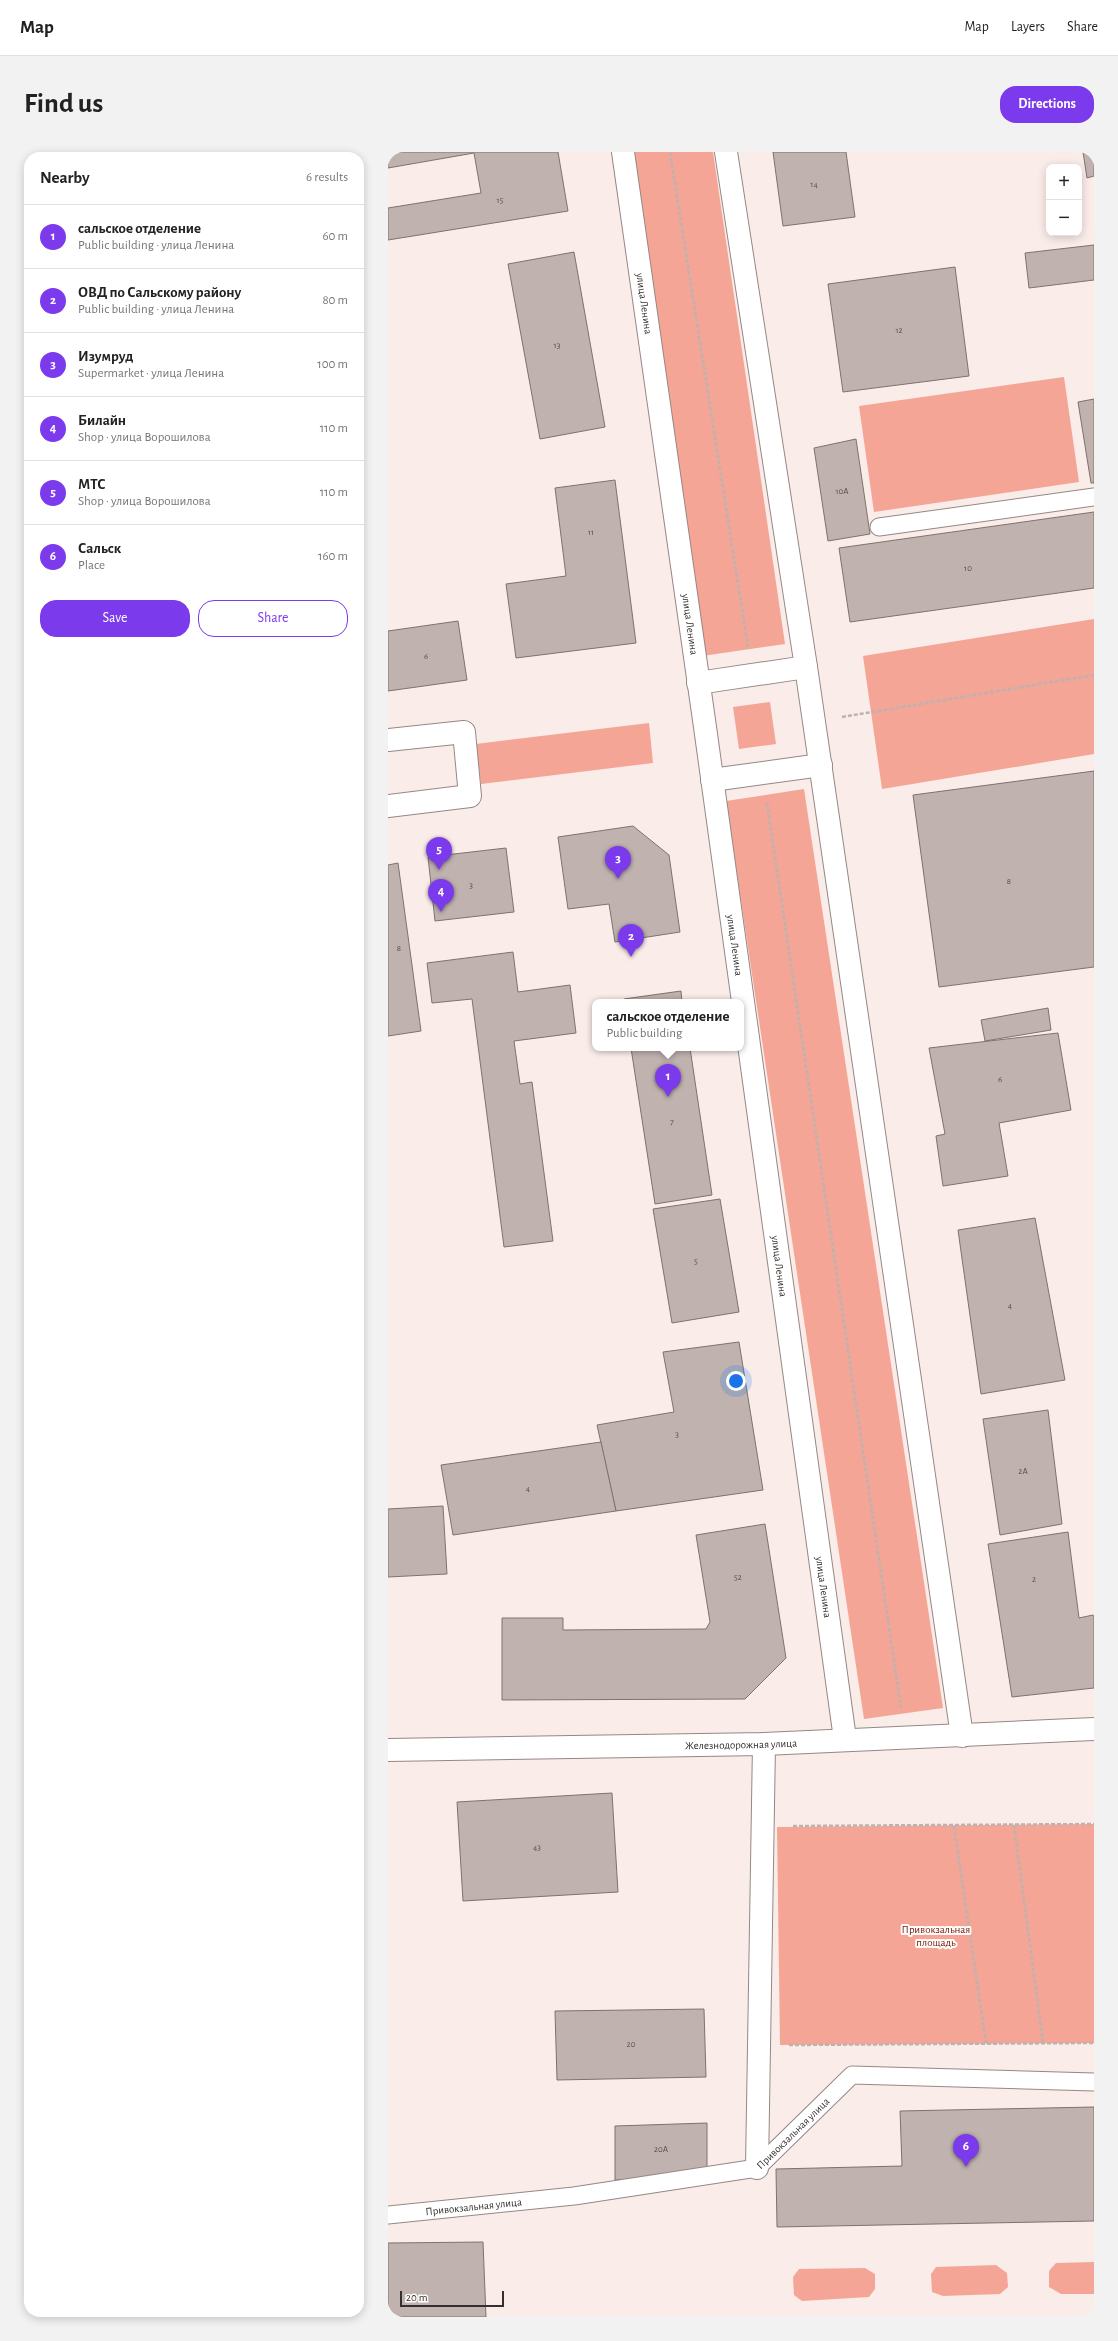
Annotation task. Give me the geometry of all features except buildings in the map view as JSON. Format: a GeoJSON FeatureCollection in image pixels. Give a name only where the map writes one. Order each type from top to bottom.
{"type":"FeatureCollection","features":[{"type":"Feature","properties":{"kind":"street","name":"улица Ленина"},"geometry":{"type":"LineString","coordinates":[[623,152],[742,999]]}},
{"type":"Feature","properties":{"kind":"street"},"geometry":{"type":"LineString","coordinates":[[726,152],[821,764],[962,1736]]}},
{"type":"Feature","properties":{"kind":"street"},"geometry":{"type":"LineString","coordinates":[[698,683],[806,667]]}},
{"type":"Feature","properties":{"kind":"street"},"geometry":{"type":"LineString","coordinates":[[388,740],[464,732],[470,796],[388,806]]}},
{"type":"Feature","properties":{"kind":"street"},"geometry":{"type":"LineString","coordinates":[[712,780],[821,764]]}},
{"type":"Feature","properties":{"kind":"street","name":"улица Ленина"},"geometry":{"type":"LineString","coordinates":[[744,1012],[844,1739]]}},
{"type":"Feature","properties":{"kind":"street","name":"Железнодорожная улица"},"geometry":{"type":"LineString","coordinates":[[388,1750],[764,1744],[844,1739],[962,1736],[1094,1729]]}},
{"type":"Feature","properties":{"kind":"street"},"geometry":{"type":"LineString","coordinates":[[758,2168],[764,1744]]}},
{"type":"Feature","properties":{"kind":"lane"},"geometry":{"type":"LineString","coordinates":[[879,527],[1094,497]]}},
{"type":"Feature","properties":{"kind":"lane","name":"Привокзальная улица"},"geometry":{"type":"LineString","coordinates":[[388,2215],[574,2196],[758,2168],[852,2075],[1094,2082]]}},
{"type":"Feature","properties":{"kind":"path"},"geometry":{"type":"LineString","coordinates":[[670,152],[752,675]]}},
{"type":"Feature","properties":{"kind":"path"},"geometry":{"type":"LineString","coordinates":[[814,721],[1094,675]]}},
{"type":"Feature","properties":{"kind":"path"},"geometry":{"type":"LineString","coordinates":[[763,773],[906,1738]]}},
{"type":"Feature","properties":{"kind":"path"},"geometry":{"type":"LineString","coordinates":[[785,1826],[1094,1824]]}},
{"type":"Feature","properties":{"kind":"path"},"geometry":{"type":"LineString","coordinates":[[1014,1825],[1043,2043]]}},
{"type":"Feature","properties":{"kind":"path"},"geometry":{"type":"LineString","coordinates":[[954,1826],[986,2043]]}},
{"type":"Feature","properties":{"kind":"path"},"geometry":{"type":"LineString","coordinates":[[788,2045],[1094,2043]]}},
{"type":"Feature","properties":{"kind":"green space"},"geometry":{"type":"Polygon","coordinates":[[[628,152],[713,152],[785,644],[702,656],[628,152]]]}},
{"type":"Feature","properties":{"kind":"green space"},"geometry":{"type":"Polygon","coordinates":[[[1064,377],[1079,482],[874,512],[859,406],[1064,377]]]}},
{"type":"Feature","properties":{"kind":"green space"},"geometry":{"type":"Polygon","coordinates":[[[1094,619],[1094,754],[882,789],[863,656],[1094,619]]]}},
{"type":"Feature","properties":{"kind":"green space"},"geometry":{"type":"Polygon","coordinates":[[[770,702],[776,744],[739,749],[733,707],[770,702]]]}},
{"type":"Feature","properties":{"kind":"green space"},"geometry":{"type":"Polygon","coordinates":[[[649,723],[653,763],[481,784],[476,744],[649,723]]]}},
{"type":"Feature","properties":{"kind":"green space"},"geometry":{"type":"Polygon","coordinates":[[[804,789],[943,1708],[864,1719],[726,801],[804,789]]]}},
{"type":"Feature","properties":{"kind":"green space","name":"Привокзальная площадь"},"geometry":{"type":"Polygon","coordinates":[[[1094,1824],[1094,2043],[780,2045],[777,1827],[1094,1824]]]}},
{"type":"Feature","properties":{"kind":"green space"},"geometry":{"type":"Polygon","coordinates":[[[1094,2262],[1094,2294],[1061,2294],[1049,2287],[1049,2271],[1056,2263],[1094,2262]]]}},
{"type":"Feature","properties":{"kind":"green space"},"geometry":{"type":"Polygon","coordinates":[[[996,2265],[1007,2273],[1008,2287],[1000,2294],[943,2296],[932,2292],[931,2274],[936,2267],[996,2265]]]}},
{"type":"Feature","properties":{"kind":"green space"},"geometry":{"type":"Polygon","coordinates":[[[865,2268],[875,2274],[875,2289],[869,2297],[802,2301],[794,2295],[793,2277],[799,2269],[865,2268]]]}},
{"type":"Feature","properties":{"kind":"place","name":"МТС"},"geometry":{"type":"Point","coordinates":[439,870]}},
{"type":"Feature","properties":{"kind":"place","name":"Изумруд"},"geometry":{"type":"Point","coordinates":[618,879]}},
{"type":"Feature","properties":{"kind":"place","name":"Билайн"},"geometry":{"type":"Point","coordinates":[441,912]}},
{"type":"Feature","properties":{"kind":"place","name":"ОВД по Сальскому району"},"geometry":{"type":"Point","coordinates":[631,957]}},
{"type":"Feature","properties":{"kind":"place","name":"сальское отделение"},"geometry":{"type":"Point","coordinates":[668,1097]}},
{"type":"Feature","properties":{"kind":"place","name":"Сальск"},"geometry":{"type":"Point","coordinates":[966,2167]}}]}
